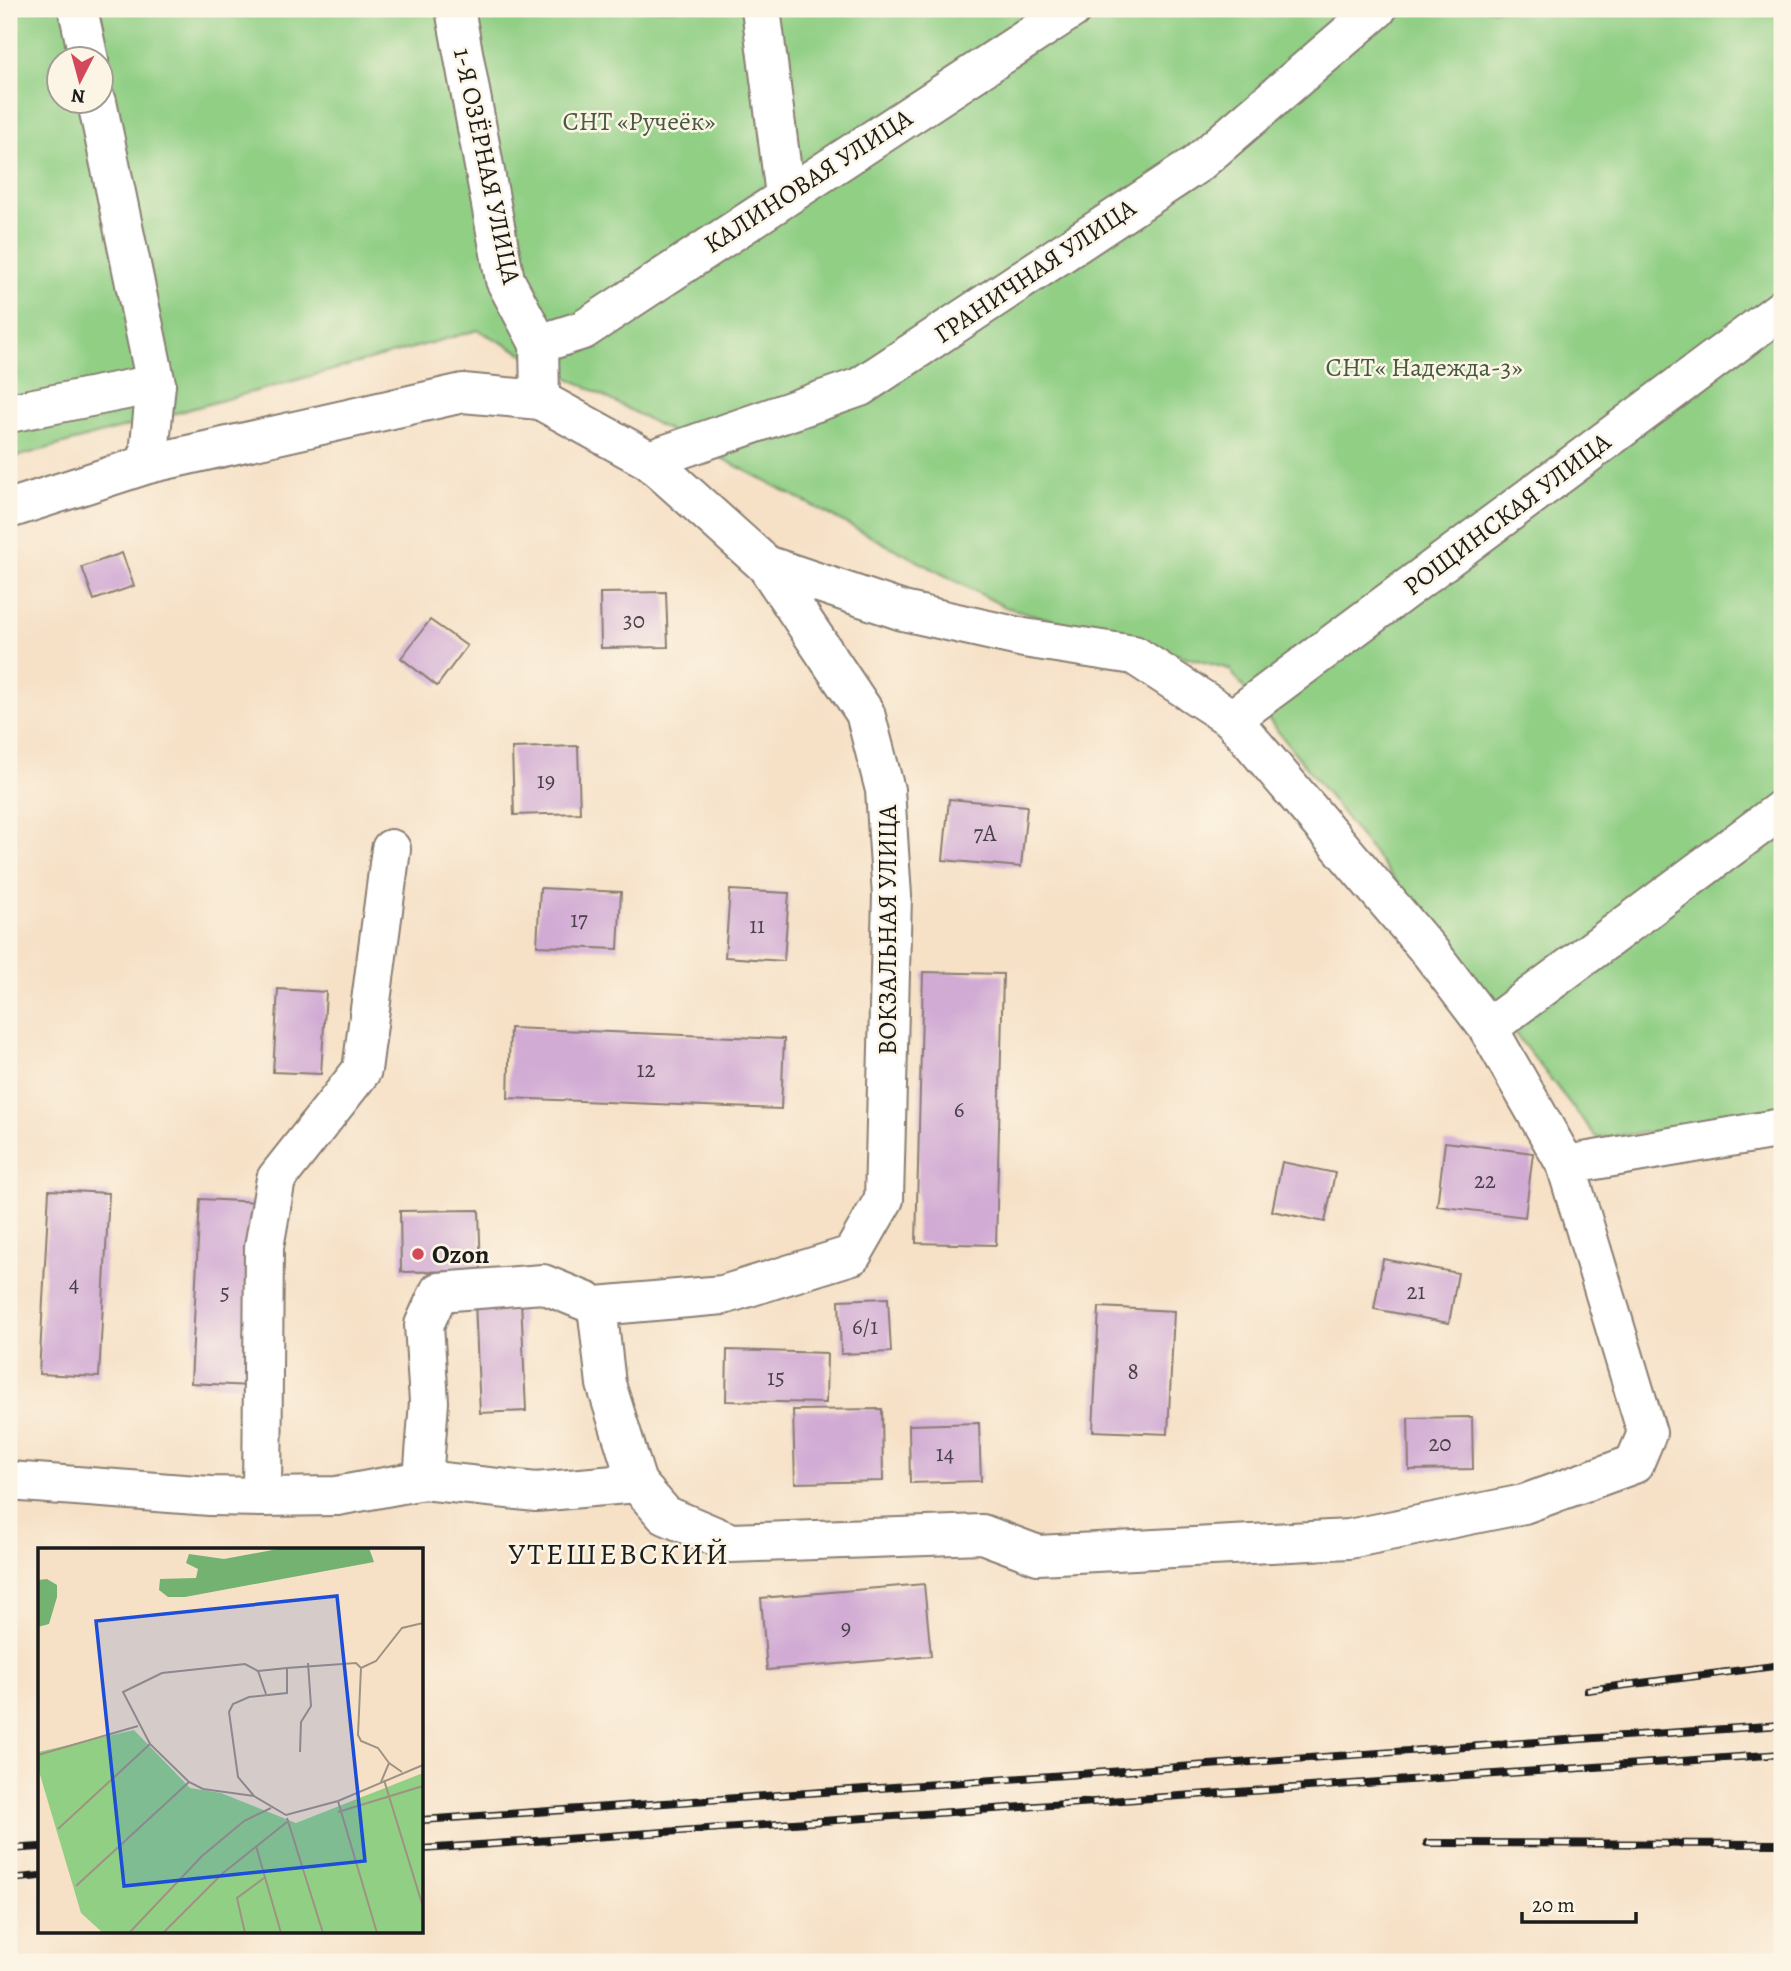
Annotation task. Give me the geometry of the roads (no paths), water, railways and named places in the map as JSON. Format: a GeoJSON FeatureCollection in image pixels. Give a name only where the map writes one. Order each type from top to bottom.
{"type":"FeatureCollection","features":[{"type":"Feature","properties":{"kind":"street"},"geometry":{"type":"LineString","coordinates":[[78,9],[86,46]]}},
{"type":"Feature","properties":{"kind":"street","name":"1-Я ОЗЁРНАЯ УЛИЦА"},"geometry":{"type":"LineString","coordinates":[[455,9],[505,280],[539,344],[540,400]]}},
{"type":"Feature","properties":{"kind":"street"},"geometry":{"type":"LineString","coordinates":[[761,9],[785,195]]}},
{"type":"Feature","properties":{"kind":"street","name":"КАЛИНОВАЯ УЛИЦА"},"geometry":{"type":"LineString","coordinates":[[539,344],[583,330],[1072,9]]}},
{"type":"Feature","properties":{"kind":"street","name":"ГРАНИЧНАЯ УЛИЦА"},"geometry":{"type":"LineString","coordinates":[[649,460],[860,387],[1197,164],[1377,9]]}},
{"type":"Feature","properties":{"kind":"street"},"geometry":{"type":"LineString","coordinates":[[100,116],[156,384],[148,464]]}},
{"type":"Feature","properties":{"kind":"street","name":"РОЩИНСКАЯ УЛИЦА"},"geometry":{"type":"LineString","coordinates":[[1232,719],[1782,309]]}},
{"type":"Feature","properties":{"kind":"street"},"geometry":{"type":"LineString","coordinates":[[9,413],[156,384]]}},
{"type":"Feature","properties":{"kind":"street"},"geometry":{"type":"LineString","coordinates":[[9,509],[148,464],[463,393],[540,400]]}},
{"type":"Feature","properties":{"kind":"street","name":"ВОКЗАЛЬНАЯ УЛИЦА"},"geometry":{"type":"LineString","coordinates":[[540,400],[649,460],[766,565],[865,713],[886,790],[892,896],[884,1199],[852,1255],[723,1294],[597,1306]]}},
{"type":"Feature","properties":{"kind":"street"},"geometry":{"type":"LineString","coordinates":[[423,1480],[429,1402],[424,1325],[439,1292],[543,1284],[597,1306],[606,1384],[637,1483],[665,1515],[731,1543],[982,1534],[1038,1555],[1349,1539],[1524,1504],[1634,1464],[1647,1433],[1566,1165],[1488,1028],[1431,953],[1232,719],[1134,656],[1024,638],[903,611],[766,565]]}},
{"type":"Feature","properties":{"kind":"street"},"geometry":{"type":"LineString","coordinates":[[1488,1028],[1782,809]]}},
{"type":"Feature","properties":{"kind":"street"},"geometry":{"type":"LineString","coordinates":[[262,1497],[264,1247],[276,1179],[362,1070],[391,849]]}},
{"type":"Feature","properties":{"kind":"street"},"geometry":{"type":"LineString","coordinates":[[1566,1165],[1782,1128]]}},
{"type":"Feature","properties":{"kind":"street"},"geometry":{"type":"LineString","coordinates":[[9,1481],[210,1496],[262,1497],[337,1496],[423,1480],[537,1492],[637,1483]]}},
{"type":"Feature","properties":{"kind":"railway"},"geometry":{"type":"LineString","coordinates":[[1587,1690],[1782,1665]]}},
{"type":"Feature","properties":{"kind":"railway"},"geometry":{"type":"LineString","coordinates":[[424,1820],[1782,1725]]}},
{"type":"Feature","properties":{"kind":"railway"},"geometry":{"type":"LineString","coordinates":[[424,1849],[1782,1754]]}},
{"type":"Feature","properties":{"kind":"railway"},"geometry":{"type":"LineString","coordinates":[[1427,1843],[1782,1844]]}},
{"type":"Feature","properties":{"kind":"railway"},"geometry":{"type":"LineString","coordinates":[[9,1849],[38,1847]]}},
{"type":"Feature","properties":{"kind":"railway"},"geometry":{"type":"LineString","coordinates":[[9,1879],[38,1876]]}},
{"type":"Feature","properties":{"kind":"place","name":"Ozon"},"geometry":{"type":"Point","coordinates":[418,1254]}},
{"type":"Feature","properties":{"kind":"district","name":"УТЕШЕВСКИЙ"},"geometry":{"type":"Point","coordinates":[619,1554]}},
{"type":"Feature","properties":{"kind":"park label","name":"СНТ «Ручеёк»"},"geometry":{"type":"Point","coordinates":[639,121]}},
{"type":"Feature","properties":{"kind":"park label","name":"СНТ« Надежда-3»"},"geometry":{"type":"Point","coordinates":[1424,367]}}]}
